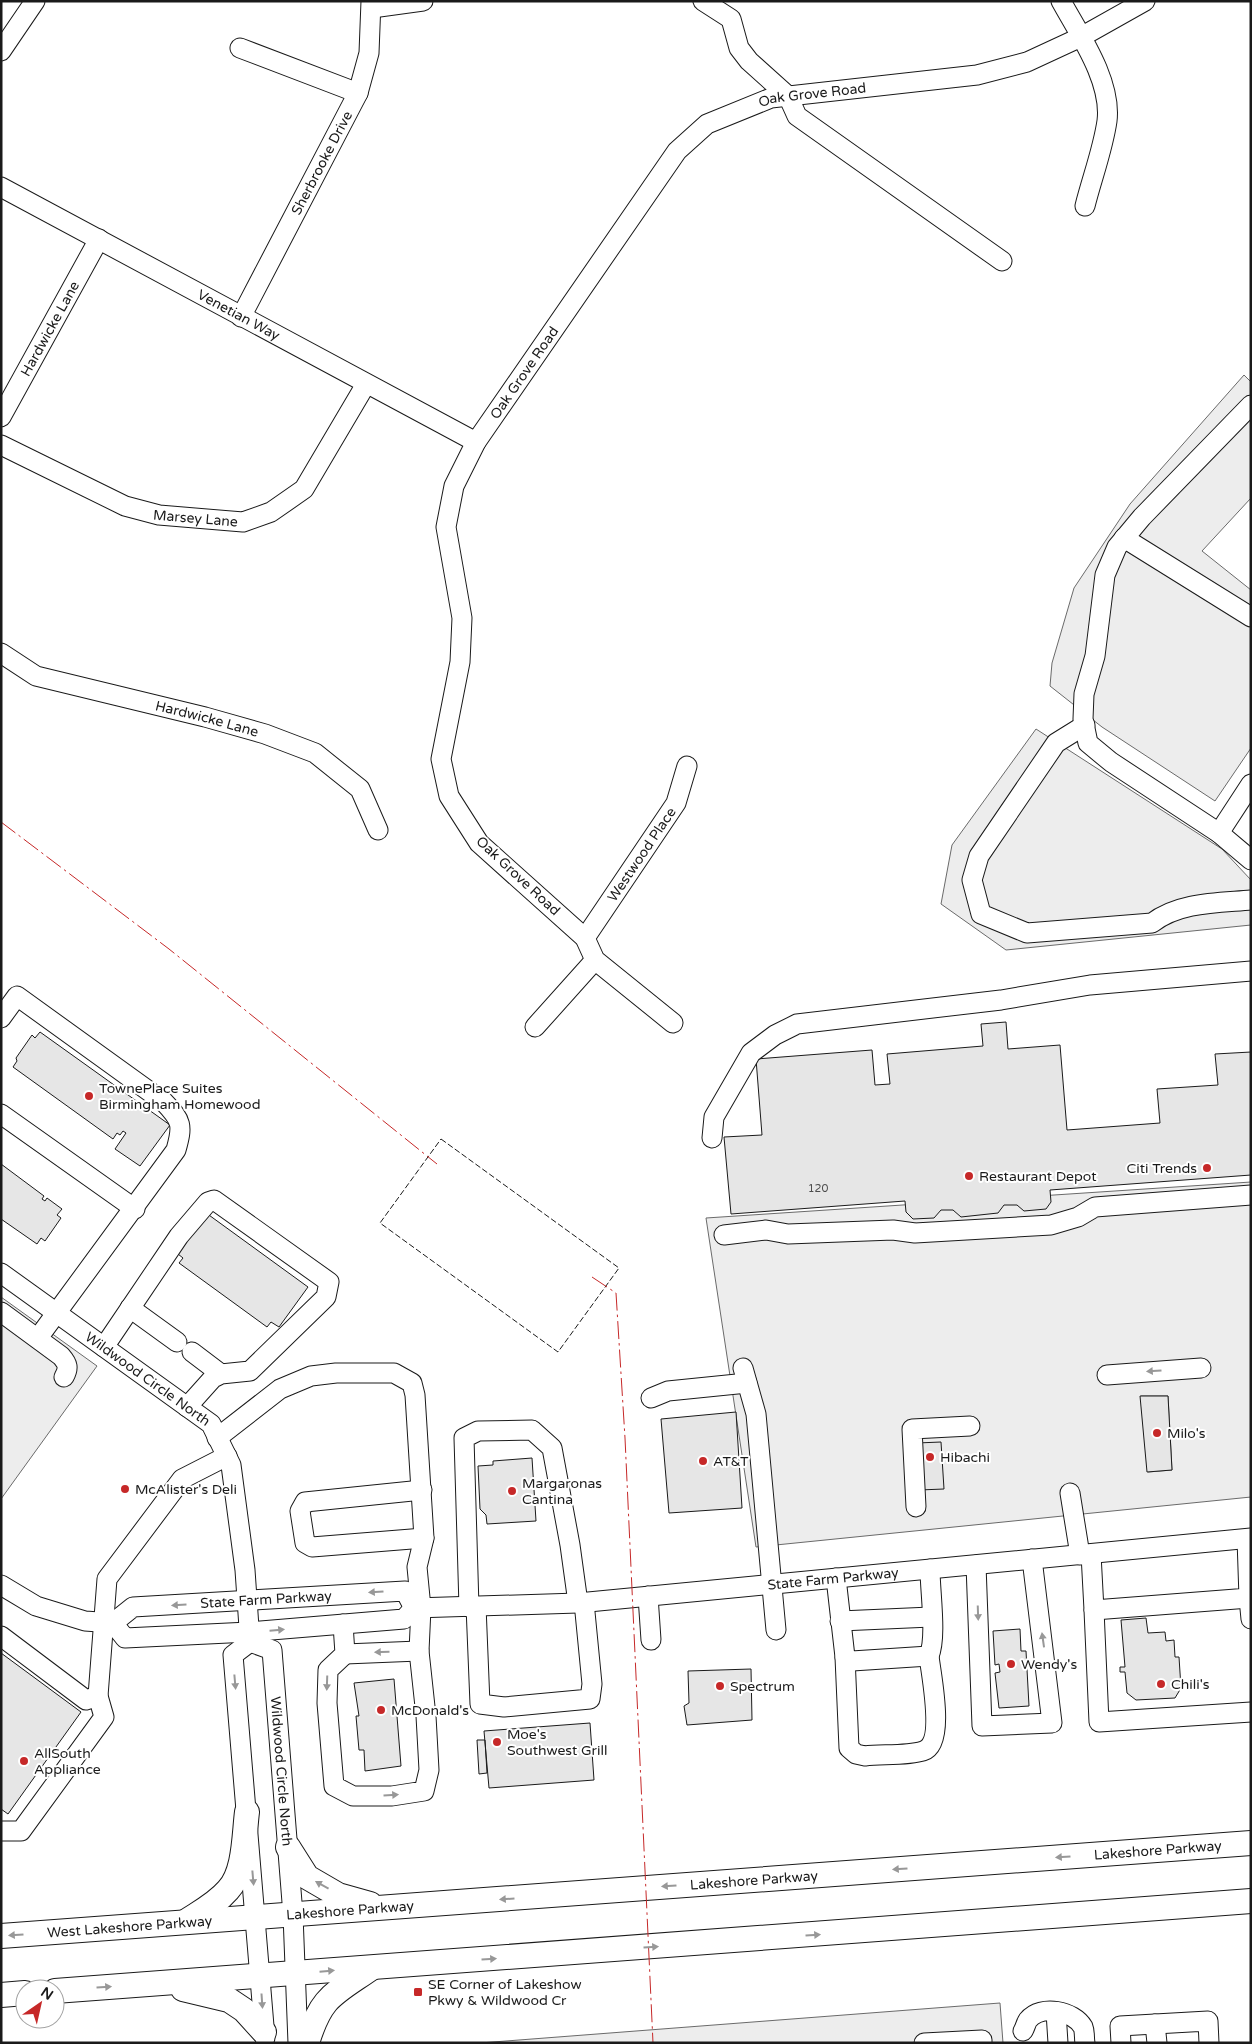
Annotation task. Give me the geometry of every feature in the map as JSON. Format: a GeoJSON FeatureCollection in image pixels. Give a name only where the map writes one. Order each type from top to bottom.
{"type":"FeatureCollection","features":[{"type":"Feature","properties":{"kind":"main road"},"geometry":{"type":"LineString","coordinates":[[183,1923],[215,1903],[230,1889],[240,1867],[247,1812]]}},
{"type":"Feature","properties":{"kind":"main road","name":"Lakeshore Parkway"},"geometry":{"type":"LineString","coordinates":[[257,1918],[1251,1843]]}},
{"type":"Feature","properties":{"kind":"main road"},"geometry":{"type":"LineString","coordinates":[[288,1847],[307,1877],[338,1895],[384,1908]]}},
{"type":"Feature","properties":{"kind":"main road"},"geometry":{"type":"LineString","coordinates":[[65,1990],[1251,1901]]}},
{"type":"Feature","properties":{"kind":"main road","name":"West Lakeshore Parkway"},"geometry":{"type":"LineString","coordinates":[[1,1936],[257,1918]]}},
{"type":"Feature","properties":{"kind":"main road"},"geometry":{"type":"LineString","coordinates":[[307,2043],[321,2006],[333,1995],[372,1968]]}},
{"type":"Feature","properties":{"kind":"main road"},"geometry":{"type":"LineString","coordinates":[[156,1984],[229,2000],[244,2010],[265,2037]]}},
{"type":"Feature","properties":{"kind":"main road"},"geometry":{"type":"LineString","coordinates":[[1,1995],[15,1994]]}},
{"type":"Feature","properties":{"kind":"street"},"geometry":{"type":"LineString","coordinates":[[1,51],[35,1]]}},
{"type":"Feature","properties":{"kind":"street"},"geometry":{"type":"LineString","coordinates":[[371,5],[423,1]]}},
{"type":"Feature","properties":{"kind":"street"},"geometry":{"type":"LineString","coordinates":[[703,1],[731,19],[740,48],[749,61],[788,96],[797,116],[1002,261]]}},
{"type":"Feature","properties":{"kind":"street"},"geometry":{"type":"LineString","coordinates":[[1061,1],[1095,62],[1105,96],[1107,120],[1085,206]]}},
{"type":"Feature","properties":{"kind":"street","name":"Oak Grove Road"},"geometry":{"type":"LineString","coordinates":[[672,1023],[595,960],[585,938],[479,842],[450,796],[441,759],[460,662],[462,618],[446,527],[454,486],[476,442],[677,151],[707,124],[771,98],[977,75],[1027,62],[1081,37],[1145,1]]}},
{"type":"Feature","properties":{"kind":"street","name":"Sherbrooke Drive"},"geometry":{"type":"LineString","coordinates":[[241,317],[358,93],[369,53],[371,5]]}},
{"type":"Feature","properties":{"kind":"street"},"geometry":{"type":"LineString","coordinates":[[240,48],[358,93]]}},
{"type":"Feature","properties":{"kind":"street","name":"Venetian Way"},"geometry":{"type":"LineString","coordinates":[[1,187],[476,442]]}},
{"type":"Feature","properties":{"kind":"street","name":"Hardwicke Lane"},"geometry":{"type":"LineString","coordinates":[[1,417],[99,239]]}},
{"type":"Feature","properties":{"kind":"street","name":"Marsey Lane"},"geometry":{"type":"LineString","coordinates":[[1,445],[125,506],[159,515],[243,522],[271,512],[304,489],[366,384]]}},
{"type":"Feature","properties":{"kind":"street"},"geometry":{"type":"LineString","coordinates":[[1251,404],[1142,517],[1117,547],[1106,575],[1095,656],[1084,694],[1084,725],[1088,743],[1111,762],[1219,833],[1251,860]]}},
{"type":"Feature","properties":{"kind":"street"},"geometry":{"type":"LineString","coordinates":[[1124,538],[1251,617]]}},
{"type":"Feature","properties":{"kind":"street","name":"Hardwicke Lane"},"geometry":{"type":"LineString","coordinates":[[1,653],[36,676],[213,719],[265,734],[315,753],[360,790],[378,830]]}},
{"type":"Feature","properties":{"kind":"street"},"geometry":{"type":"LineString","coordinates":[[1084,725],[1056,743],[979,856],[972,880],[981,914],[1027,933],[1152,923],[1166,912],[1197,906],[1251,900]]}},
{"type":"Feature","properties":{"kind":"street","name":"Westwood Place"},"geometry":{"type":"LineString","coordinates":[[585,938],[676,803],[687,766]]}},
{"type":"Feature","properties":{"kind":"street"},"geometry":{"type":"LineString","coordinates":[[1219,833],[1251,784]]}},
{"type":"Feature","properties":{"kind":"street"},"geometry":{"type":"LineString","coordinates":[[536,1027],[595,960]]}},
{"type":"Feature","properties":{"kind":"street"},"geometry":{"type":"LineString","coordinates":[[712,1138],[714,1117],[751,1053],[775,1035],[797,1024],[1001,1000],[1090,985],[1251,971]]}},
{"type":"Feature","properties":{"kind":"street"},"geometry":{"type":"LineString","coordinates":[[1,1018],[17,996],[164,1102],[177,1116],[182,1129],[176,1150],[135,1209],[38,1338]]}},
{"type":"Feature","properties":{"kind":"street"},"geometry":{"type":"LineString","coordinates":[[1,1114],[135,1209]]}},
{"type":"Feature","properties":{"kind":"street"},"geometry":{"type":"LineString","coordinates":[[724,1235],[766,1230],[788,1234],[893,1230],[915,1233],[1050,1225],[1078,1217],[1095,1207],[1251,1195]]}},
{"type":"Feature","properties":{"kind":"street"},"geometry":{"type":"LineString","coordinates":[[104,1347],[179,1236],[202,1207],[214,1200],[329,1282],[326,1297],[250,1371],[221,1374],[207,1382],[187,1407]]}},
{"type":"Feature","properties":{"kind":"street","name":"Wildwood Circle North"},"geometry":{"type":"LineString","coordinates":[[1,1273],[211,1424],[231,1465],[250,1637],[272,1650],[293,1915],[298,2043]]}},
{"type":"Feature","properties":{"kind":"street"},"geometry":{"type":"LineString","coordinates":[[130,1308],[221,1374]]}},
{"type":"Feature","properties":{"kind":"street"},"geometry":{"type":"LineString","coordinates":[[1,1312],[38,1338],[67,1363],[67,1371],[64,1377]]}},
{"type":"Feature","properties":{"kind":"street"},"geometry":{"type":"LineString","coordinates":[[1107,1375],[1201,1368]]}},
{"type":"Feature","properties":{"kind":"street"},"geometry":{"type":"LineString","coordinates":[[217,1438],[280,1389],[311,1376],[336,1373],[394,1373],[412,1383],[415,1395],[422,1490],[424,1538],[416,1567],[417,1608],[429,1770],[424,1791],[392,1796],[353,1796],[334,1786],[327,1703],[328,1670],[345,1654],[419,1651]]}},
{"type":"Feature","properties":{"kind":"street"},"geometry":{"type":"LineString","coordinates":[[651,1398],[668,1391],[745,1376],[756,1414],[776,1630]]}},
{"type":"Feature","properties":{"kind":"street"},"geometry":{"type":"LineString","coordinates":[[916,1506],[912,1429],[970,1426]]}},
{"type":"Feature","properties":{"kind":"street"},"geometry":{"type":"LineString","coordinates":[[532,1430],[552,1448],[580,1602],[592,1684],[590,1699],[504,1707],[480,1704],[464,1438],[478,1431],[532,1430]]}},
{"type":"Feature","properties":{"kind":"street"},"geometry":{"type":"LineString","coordinates":[[1,1831],[22,1831],[104,1717],[98,1696],[108,1622],[107,1579],[182,1479],[227,1456]]}},
{"type":"Feature","properties":{"kind":"street"},"geometry":{"type":"LineString","coordinates":[[422,1490],[305,1502],[300,1511],[305,1543],[312,1547],[424,1538]]}},
{"type":"Feature","properties":{"kind":"street"},"geometry":{"type":"LineString","coordinates":[[1070,1493],[1085,1554],[1094,1610],[1099,1722],[1251,1712]]}},
{"type":"Feature","properties":{"kind":"street"},"geometry":{"type":"LineString","coordinates":[[1249,1539],[1251,1619]]}},
{"type":"Feature","properties":{"kind":"street","name":"State Farm Parkway"},"geometry":{"type":"LineString","coordinates":[[417,1608],[405,1591],[133,1607],[108,1622],[125,1638],[250,1637],[343,1624],[404,1619],[417,1608],[580,1602],[1249,1539]]}},
{"type":"Feature","properties":{"kind":"street"},"geometry":{"type":"LineString","coordinates":[[976,1565],[982,1726],[1052,1723],[1032,1559]]}},
{"type":"Feature","properties":{"kind":"street"},"geometry":{"type":"LineString","coordinates":[[836,1578],[845,1657],[848,1748],[856,1754],[865,1756],[922,1751],[931,1744],[936,1723],[929,1656],[933,1647],[930,1569]]}},
{"type":"Feature","properties":{"kind":"street"},"geometry":{"type":"LineString","coordinates":[[1,1585],[36,1606],[85,1621],[108,1622]]}},
{"type":"Feature","properties":{"kind":"street"},"geometry":{"type":"LineString","coordinates":[[648,1596],[651,1640]]}},
{"type":"Feature","properties":{"kind":"street"},"geometry":{"type":"LineString","coordinates":[[1094,1610],[1249,1598]]}},
{"type":"Feature","properties":{"kind":"street"},"geometry":{"type":"LineString","coordinates":[[840,1621],[931,1617]]}},
{"type":"Feature","properties":{"kind":"street"},"geometry":{"type":"LineString","coordinates":[[343,1624],[345,1654]]}},
{"type":"Feature","properties":{"kind":"street"},"geometry":{"type":"LineString","coordinates":[[1,1636],[86,1700],[98,1696]]}},
{"type":"Feature","properties":{"kind":"street"},"geometry":{"type":"LineString","coordinates":[[250,1637],[233,1654],[257,1918],[265,2037]]}},
{"type":"Feature","properties":{"kind":"street"},"geometry":{"type":"LineString","coordinates":[[845,1657],[852,1662],[929,1656]]}},
{"type":"Feature","properties":{"kind":"street"},"geometry":{"type":"LineString","coordinates":[[1023,2031],[1028,2020],[1036,2014],[1056,2012],[1068,2014],[1077,2020],[1084,2029],[1085,2043]]}},
{"type":"Feature","properties":{"kind":"street"},"geometry":{"type":"LineString","coordinates":[[1056,2012],[1058,2043]]}},
{"type":"Feature","properties":{"kind":"street"},"geometry":{"type":"LineString","coordinates":[[1121,2043],[1120,2026],[1208,2021],[1209,2043]]}},
{"type":"Feature","properties":{"kind":"street"},"geometry":{"type":"LineString","coordinates":[[1155,2024],[1157,2043]]}},
{"type":"Feature","properties":{"kind":"street"},"geometry":{"type":"LineString","coordinates":[[924,2043],[982,2040],[982,2043]]}},
{"type":"Feature","properties":{"kind":"shaded area"},"geometry":{"type":"Polygon","coordinates":[[[1244,375],[1251,382],[1251,498],[1202,551],[1251,590],[1251,748],[1215,801],[1102,727],[1050,686],[1052,663],[1074,588],[1130,504],[1244,375]]]}},
{"type":"Feature","properties":{"kind":"shaded area"},"geometry":{"type":"Polygon","coordinates":[[[1036,729],[1222,849],[1251,880],[1251,925],[1006,950],[941,904],[952,845],[1036,729]]]}},
{"type":"Feature","properties":{"kind":"shaded area"},"geometry":{"type":"Polygon","coordinates":[[[1251,1182],[1251,1497],[756,1547],[706,1218],[1251,1182]],[[1141,1396],[1148,1472],[1172,1470],[1168,1396],[1141,1396]]]}},
{"type":"Feature","properties":{"kind":"shaded area"},"geometry":{"type":"Polygon","coordinates":[[[1,1297],[97,1366],[1,1499],[1,1297]]]}},
{"type":"Feature","properties":{"kind":"shaded area"},"geometry":{"type":"Polygon","coordinates":[[[1000,2003],[1003,2043],[480,2043],[1000,2003]]]}},
{"type":"Feature","properties":{"kind":"building"},"geometry":{"type":"Polygon","coordinates":[[[1006,1022],[1008,1049],[1060,1045],[1067,1130],[1160,1123],[1157,1089],[1218,1085],[1215,1054],[1251,1052],[1251,1175],[1050,1190],[1051,1202],[1046,1209],[1024,1211],[1017,1205],[1004,1205],[998,1213],[961,1217],[953,1210],[941,1210],[934,1218],[913,1219],[906,1212],[905,1201],[731,1214],[724,1137],[762,1135],[756,1059],[872,1050],[875,1085],[890,1084],[887,1054],[983,1046],[981,1024],[1006,1022]]]}},
{"type":"Feature","properties":{"kind":"building"},"geometry":{"type":"Polygon","coordinates":[[[40,1032],[170,1125],[140,1166],[115,1149],[126,1133],[123,1131],[120,1135],[117,1133],[113,1139],[13,1067],[17,1061],[16,1058],[32,1035],[35,1038],[40,1032]]]}},
{"type":"Feature","properties":{"kind":"building"},"geometry":{"type":"Polygon","coordinates":[[[1,1164],[44,1196],[42,1199],[45,1201],[47,1198],[62,1209],[57,1215],[61,1218],[45,1241],[41,1238],[37,1244],[1,1219],[1,1164]]]}},
{"type":"Feature","properties":{"kind":"building"},"geometry":{"type":"Polygon","coordinates":[[[202,1210],[308,1287],[279,1327],[271,1322],[267,1327],[179,1263],[183,1258],[173,1250],[202,1210]]]}},
{"type":"Feature","properties":{"kind":"building","name":"Milo's"},"geometry":{"type":"Polygon","coordinates":[[[1140,1396],[1168,1396],[1172,1470],[1147,1472],[1140,1396]]]}},
{"type":"Feature","properties":{"kind":"building"},"geometry":{"type":"Polygon","coordinates":[[[736,1412],[742,1508],[669,1513],[661,1419],[736,1412]]]}},
{"type":"Feature","properties":{"kind":"building","name":"Hibachi"},"geometry":{"type":"Polygon","coordinates":[[[941,1442],[944,1489],[919,1490],[917,1443],[941,1442]]]}},
{"type":"Feature","properties":{"kind":"building"},"geometry":{"type":"Polygon","coordinates":[[[532,1458],[536,1521],[487,1524],[486,1515],[480,1509],[478,1466],[493,1465],[493,1461],[532,1458]]]}},
{"type":"Feature","properties":{"kind":"building"},"geometry":{"type":"Polygon","coordinates":[[[1146,1618],[1148,1633],[1165,1632],[1166,1641],[1174,1640],[1175,1657],[1179,1657],[1181,1688],[1175,1698],[1136,1700],[1127,1693],[1125,1672],[1120,1672],[1120,1667],[1125,1667],[1121,1620],[1146,1618]]]}},
{"type":"Feature","properties":{"kind":"building"},"geometry":{"type":"Polygon","coordinates":[[[1020,1629],[1021,1651],[1026,1651],[1029,1706],[999,1708],[995,1673],[1000,1672],[999,1664],[995,1665],[993,1631],[1020,1629]]]}},
{"type":"Feature","properties":{"kind":"building","name":"AllSouth Appliance"},"geometry":{"type":"Polygon","coordinates":[[[1,1653],[81,1712],[8,1814],[1,1809],[1,1653]]]}},
{"type":"Feature","properties":{"kind":"building","name":"Spectrum"},"geometry":{"type":"Polygon","coordinates":[[[751,1669],[752,1720],[687,1725],[684,1706],[689,1703],[688,1671],[751,1669]]]}},
{"type":"Feature","properties":{"kind":"building"},"geometry":{"type":"Polygon","coordinates":[[[394,1679],[401,1766],[365,1771],[364,1750],[359,1750],[356,1716],[359,1716],[354,1683],[394,1679]]]}},
{"type":"Feature","properties":{"kind":"building"},"geometry":{"type":"Polygon","coordinates":[[[590,1723],[594,1780],[489,1788],[484,1731],[590,1723]]]}},
{"type":"Feature","properties":{"kind":"building"},"geometry":{"type":"Polygon","coordinates":[[[477,1740],[485,1740],[487,1773],[479,1774],[477,1740]]]}},
{"type":"Feature","properties":{"kind":"fence"},"geometry":{"type":"LineString","coordinates":[[441,1139],[619,1268],[558,1352],[380,1223],[441,1139]]}},
{"type":"Feature","properties":{"kind":"power"},"geometry":{"type":"LineString","coordinates":[[1,822],[169,949],[437,1164]]}},
{"type":"Feature","properties":{"kind":"power"},"geometry":{"type":"LineString","coordinates":[[592,1277],[616,1293],[625,1438],[653,2043]]}},
{"type":"Feature","properties":{"kind":"place","name":"TownePlace Suites Birmingham Homewood"},"geometry":{"type":"Point","coordinates":[89,1096]}},
{"type":"Feature","properties":{"kind":"place","name":"Citi Trends"},"geometry":{"type":"Point","coordinates":[1207,1168]}},
{"type":"Feature","properties":{"kind":"place","name":"Restaurant Depot"},"geometry":{"type":"Point","coordinates":[969,1176]}},
{"type":"Feature","properties":{"kind":"place","name":"Milo's"},"geometry":{"type":"Point","coordinates":[1157,1433]}},
{"type":"Feature","properties":{"kind":"place","name":"Hibachi"},"geometry":{"type":"Point","coordinates":[930,1457]}},
{"type":"Feature","properties":{"kind":"place","name":"AT&T"},"geometry":{"type":"Point","coordinates":[703,1461]}},
{"type":"Feature","properties":{"kind":"place","name":"McAlister's Deli"},"geometry":{"type":"Point","coordinates":[125,1489]}},
{"type":"Feature","properties":{"kind":"place","name":"Margaronas Cantina"},"geometry":{"type":"Point","coordinates":[512,1491]}},
{"type":"Feature","properties":{"kind":"place","name":"Wendy's"},"geometry":{"type":"Point","coordinates":[1011,1664]}},
{"type":"Feature","properties":{"kind":"place","name":"Chili's"},"geometry":{"type":"Point","coordinates":[1161,1684]}},
{"type":"Feature","properties":{"kind":"place","name":"Spectrum"},"geometry":{"type":"Point","coordinates":[720,1686]}},
{"type":"Feature","properties":{"kind":"place","name":"McDonald's"},"geometry":{"type":"Point","coordinates":[381,1710]}},
{"type":"Feature","properties":{"kind":"place","name":"Moe's Southwest Grill"},"geometry":{"type":"Point","coordinates":[497,1742]}},
{"type":"Feature","properties":{"kind":"place","name":"AllSouth Appliance"},"geometry":{"type":"Point","coordinates":[24,1761]}},
{"type":"Feature","properties":{"kind":"place","name":"SE Corner of Lakeshow Pkwy & Wildwood Cr"},"geometry":{"type":"Point","coordinates":[418,1992]}}]}
